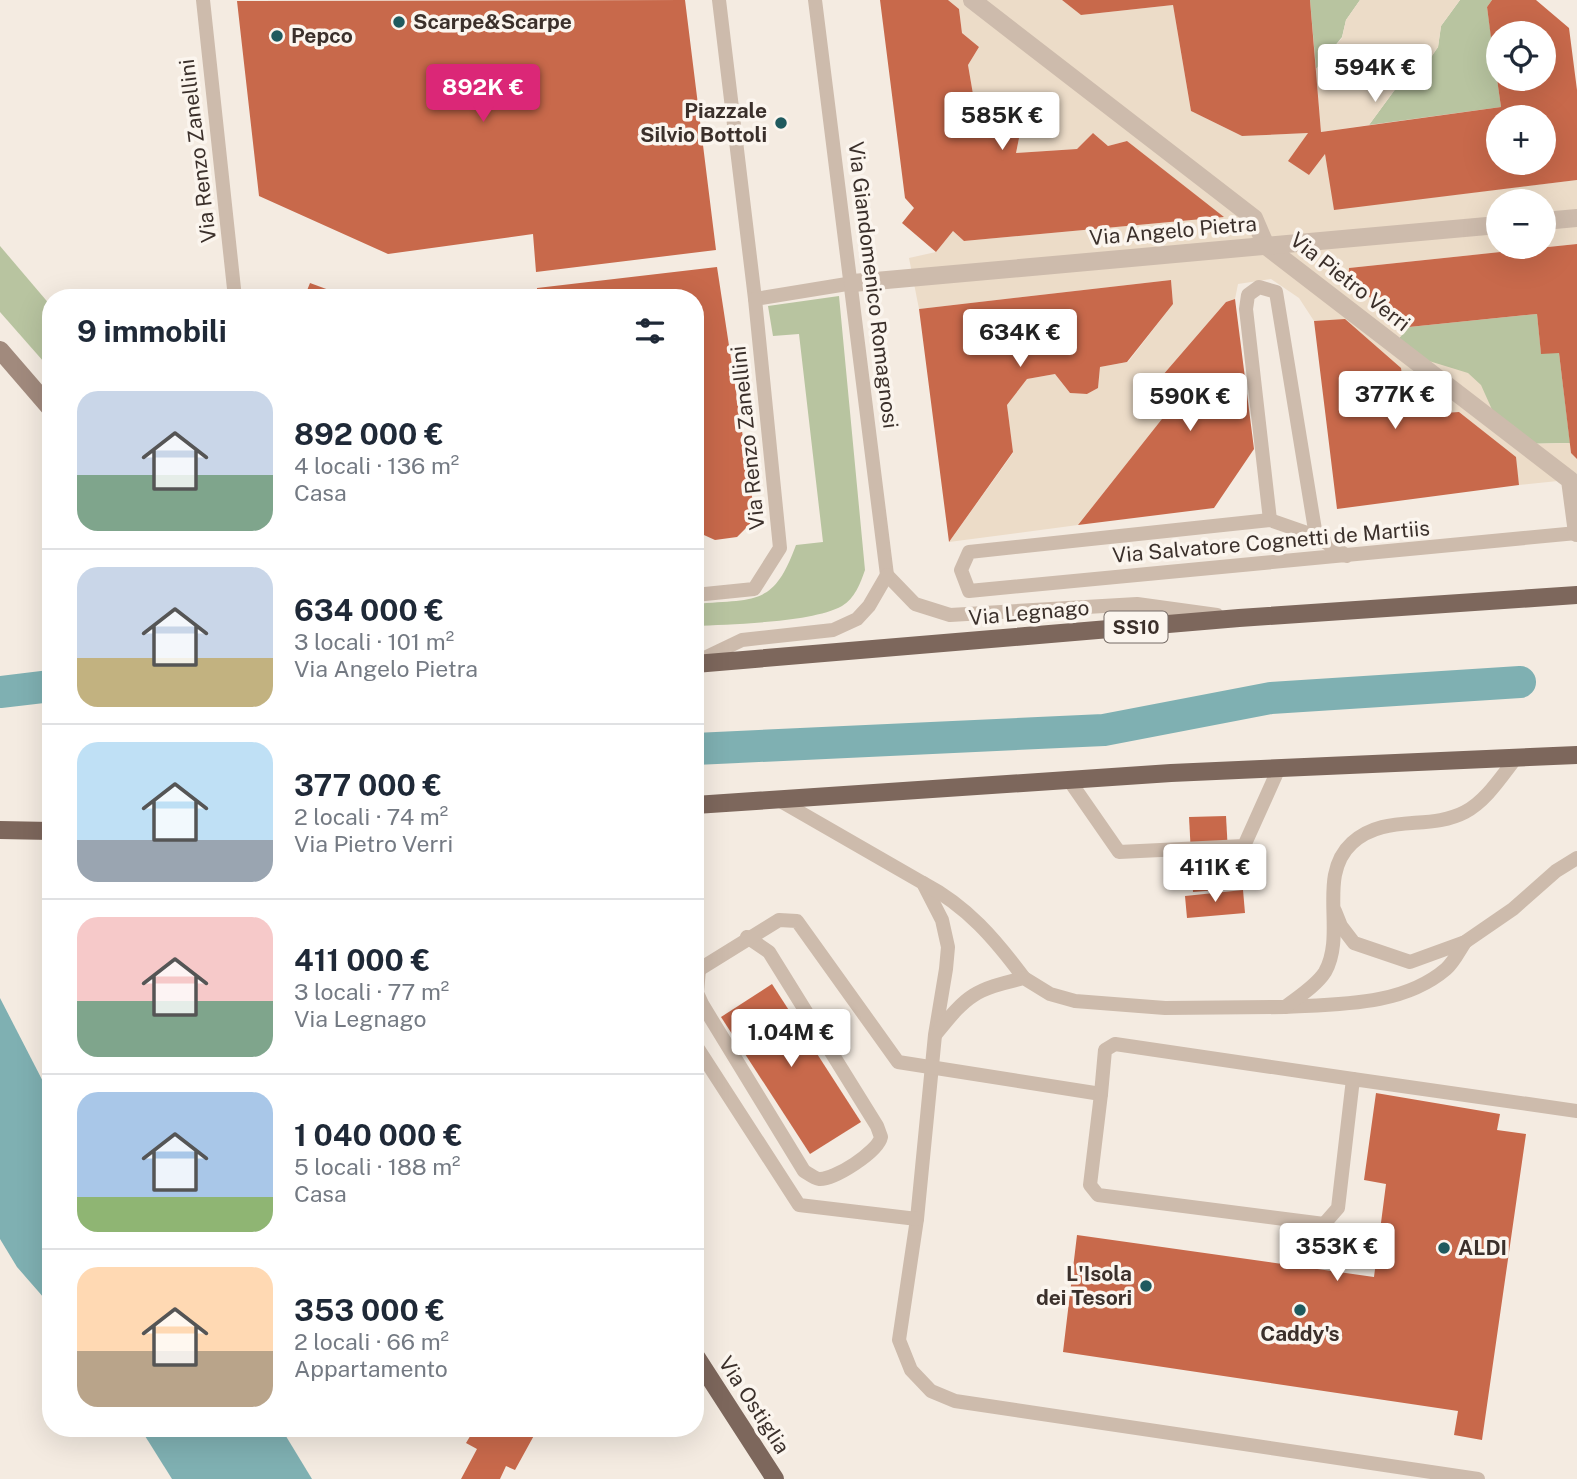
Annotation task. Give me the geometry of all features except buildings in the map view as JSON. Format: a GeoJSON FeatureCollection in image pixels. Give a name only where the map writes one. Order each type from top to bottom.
{"type":"FeatureCollection","features":[{"type":"Feature","properties":{"kind":"main road"},"geometry":{"type":"LineString","coordinates":[[0,350],[42,399]]}},
{"type":"Feature","properties":{"kind":"main road","name":"Via Legnago"},"geometry":{"type":"LineString","coordinates":[[704,663],[1239,618],[1577,594]]}},
{"type":"Feature","properties":{"kind":"main road"},"geometry":{"type":"LineString","coordinates":[[704,803],[1279,768],[1577,755]]}},
{"type":"Feature","properties":{"kind":"main road"},"geometry":{"type":"LineString","coordinates":[[0,830],[42,831]]}},
{"type":"Feature","properties":{"kind":"main road","name":"Via Ostiglia"},"geometry":{"type":"LineString","coordinates":[[704,1369],[775,1479]]}},
{"type":"Feature","properties":{"kind":"street","name":"Via Pietro Verri"},"geometry":{"type":"LineString","coordinates":[[972,0],[1254,218],[1266,246],[1570,480],[1577,533]]}},
{"type":"Feature","properties":{"kind":"street"},"geometry":{"type":"LineString","coordinates":[[1556,220],[1577,218]]}},
{"type":"Feature","properties":{"kind":"street","name":"Via Angelo Pietra"},"geometry":{"type":"LineString","coordinates":[[853,283],[1486,226]]}},
{"type":"Feature","properties":{"kind":"lane","name":"Via Renzo Zanellini"},"geometry":{"type":"LineString","coordinates":[[203,0],[234,289]]}},
{"type":"Feature","properties":{"kind":"lane","name":"Via Renzo Zanellini"},"geometry":{"type":"LineString","coordinates":[[704,594],[754,589],[780,548],[719,0]]}},
{"type":"Feature","properties":{"kind":"lane","name":"Via Giandomenico Romagnosi"},"geometry":{"type":"LineString","coordinates":[[815,0],[853,283],[887,575]]}},
{"type":"Feature","properties":{"kind":"lane"},"geometry":{"type":"LineString","coordinates":[[754,299],[853,283]]}},
{"type":"Feature","properties":{"kind":"lane"},"geometry":{"type":"LineString","coordinates":[[1316,536],[1276,292],[1259,287],[1248,295],[1246,309],[1270,520],[1316,536],[1347,556]]}},
{"type":"Feature","properties":{"kind":"lane","name":"Via Salvatore Cognetti de Martiis"},"geometry":{"type":"LineString","coordinates":[[1270,520],[969,552],[961,570],[969,591],[1577,533]]}},
{"type":"Feature","properties":{"kind":"lane"},"geometry":{"type":"LineString","coordinates":[[704,659],[742,640],[833,630],[845,625],[857,619],[869,606],[887,575],[915,604],[950,615],[1137,604],[1239,618]]}},
{"type":"Feature","properties":{"kind":"lane"},"geometry":{"type":"LineString","coordinates":[[1284,1007],[1325,972],[1331,952],[1333,884],[1339,862],[1352,843],[1375,829],[1405,821],[1441,821],[1465,812],[1486,796],[1516,758]]}},
{"type":"Feature","properties":{"kind":"lane"},"geometry":{"type":"LineString","coordinates":[[1069,780],[1119,852],[1244,846],[1279,768]]}},
{"type":"Feature","properties":{"kind":"lane"},"geometry":{"type":"LineString","coordinates":[[777,799],[948,896],[993,937],[1024,978],[1050,994],[1075,1001],[1165,1008],[1284,1007],[1368,1001],[1409,991],[1447,968],[1465,942]]}},
{"type":"Feature","properties":{"kind":"lane"},"geometry":{"type":"LineString","coordinates":[[1334,905],[1341,926],[1354,943],[1410,962],[1465,942],[1513,909],[1556,871],[1577,858]]}},
{"type":"Feature","properties":{"kind":"lane"},"geometry":{"type":"LineString","coordinates":[[923,883],[942,920],[948,947],[935,1035],[917,1219],[899,1340],[911,1370],[931,1391],[955,1401],[1478,1479]]}},
{"type":"Feature","properties":{"kind":"lane"},"geometry":{"type":"LineString","coordinates":[[704,966],[747,937],[779,920],[797,921],[898,1062],[932,1070],[1101,1094]]}},
{"type":"Feature","properties":{"kind":"lane"},"geometry":{"type":"LineString","coordinates":[[704,1007],[804,1171],[819,1179],[828,1178],[874,1151],[881,1137],[877,1126],[769,952],[747,937]]}},
{"type":"Feature","properties":{"kind":"lane"},"geometry":{"type":"LineString","coordinates":[[935,1035],[970,996],[988,987],[1024,978]]}},
{"type":"Feature","properties":{"kind":"lane"},"geometry":{"type":"LineString","coordinates":[[1353,1079],[1338,1208],[1324,1224],[1098,1195],[1090,1185],[1105,1050],[1115,1044],[1577,1111]]}},
{"type":"Feature","properties":{"kind":"lane"},"geometry":{"type":"LineString","coordinates":[[704,1058],[799,1205],[917,1219]]}},
{"type":"Feature","properties":{"kind":"green space"},"geometry":{"type":"Polygon","coordinates":[[[1310,0],[1360,0],[1346,20],[1342,37],[1316,69],[1310,0]]]}},
{"type":"Feature","properties":{"kind":"green space"},"geometry":{"type":"Polygon","coordinates":[[[1460,0],[1492,0],[1487,7],[1489,21],[1486,21],[1486,91],[1499,91],[1501,105],[1486,105],[1486,109],[1369,125],[1402,80],[1427,63],[1438,47],[1441,26],[1460,0]]]}},
{"type":"Feature","properties":{"kind":"green space"},"geometry":{"type":"Polygon","coordinates":[[[0,246],[42,295],[42,360],[0,312],[0,246]]]}},
{"type":"Feature","properties":{"kind":"green space"},"geometry":{"type":"Polygon","coordinates":[[[839,296],[865,570],[854,595],[842,606],[828,612],[770,622],[704,626],[704,603],[759,596],[770,590],[779,580],[796,545],[823,542],[799,334],[773,336],[768,306],[839,296]]]}},
{"type":"Feature","properties":{"kind":"green space"},"geometry":{"type":"Polygon","coordinates":[[[1537,314],[1541,353],[1559,353],[1570,443],[1524,444],[1429,361],[1394,344],[1409,327],[1537,314]]]}},
{"type":"Feature","properties":{"kind":"shaded area"},"geometry":{"type":"Polygon","coordinates":[[[948,0],[1062,0],[1081,15],[1173,5],[1191,111],[1242,136],[1308,133],[1289,161],[1309,175],[1325,154],[1335,209],[1486,191],[1486,254],[1349,268],[1348,281],[1409,327],[1394,343],[1429,361],[1468,373],[1481,385],[1494,414],[1524,444],[1570,443],[1571,453],[1577,459],[1577,479],[1519,485],[1515,457],[1459,412],[1408,415],[1345,320],[1314,321],[1299,298],[1271,279],[1238,284],[1235,299],[1226,302],[1156,383],[1177,400],[1078,525],[949,542],[1013,453],[1007,405],[1027,379],[1055,374],[1070,393],[1087,394],[1098,388],[1100,367],[1128,362],[1173,304],[1171,280],[919,309],[909,258],[936,252],[953,231],[964,241],[1223,217],[1127,141],[1108,146],[1093,133],[1077,149],[1016,153],[1019,138],[993,119],[979,129],[968,65],[979,47],[962,33],[959,9],[948,0]]]}},
{"type":"Feature","properties":{"kind":"shaded area"},"geometry":{"type":"Polygon","coordinates":[[[1360,0],[1460,0],[1441,26],[1438,47],[1427,63],[1402,80],[1369,125],[1321,132],[1316,69],[1342,38],[1346,20],[1360,0]]]}},
{"type":"Feature","properties":{"kind":"shaded area"},"geometry":{"type":"Polygon","coordinates":[[[1577,180],[1577,244],[1556,246],[1556,189],[1502,189],[1577,180]]]}},
{"type":"Feature","properties":{"kind":"water"},"geometry":{"type":"Polygon","coordinates":[[[0,998],[42,1080],[42,1296],[17,1267],[0,1239],[0,998]]]}},
{"type":"Feature","properties":{"kind":"water"},"geometry":{"type":"Polygon","coordinates":[[[146,1437],[286,1437],[312,1479],[172,1479],[146,1437]]]}},
{"type":"Feature","properties":{"kind":"waterway"},"geometry":{"type":"LineString","coordinates":[[704,749],[1104,730],[1271,698],[1520,682]]}},
{"type":"Feature","properties":{"kind":"waterway"},"geometry":{"type":"LineString","coordinates":[[0,692],[42,687]]}},
{"type":"Feature","properties":{"kind":"place","name":"Scarpe&Scarpe"},"geometry":{"type":"Point","coordinates":[399,22]}},
{"type":"Feature","properties":{"kind":"place","name":"Pepco"},"geometry":{"type":"Point","coordinates":[277,36]}},
{"type":"Feature","properties":{"kind":"place","name":"Piazzale Silvio Bottoli"},"geometry":{"type":"Point","coordinates":[781,123]}},
{"type":"Feature","properties":{"kind":"place","name":"ALDI"},"geometry":{"type":"Point","coordinates":[1444,1248]}},
{"type":"Feature","properties":{"kind":"place","name":"L'Isola dei Tesori"},"geometry":{"type":"Point","coordinates":[1146,1286]}},
{"type":"Feature","properties":{"kind":"place","name":"Caddy's"},"geometry":{"type":"Point","coordinates":[1300,1310]}}]}
